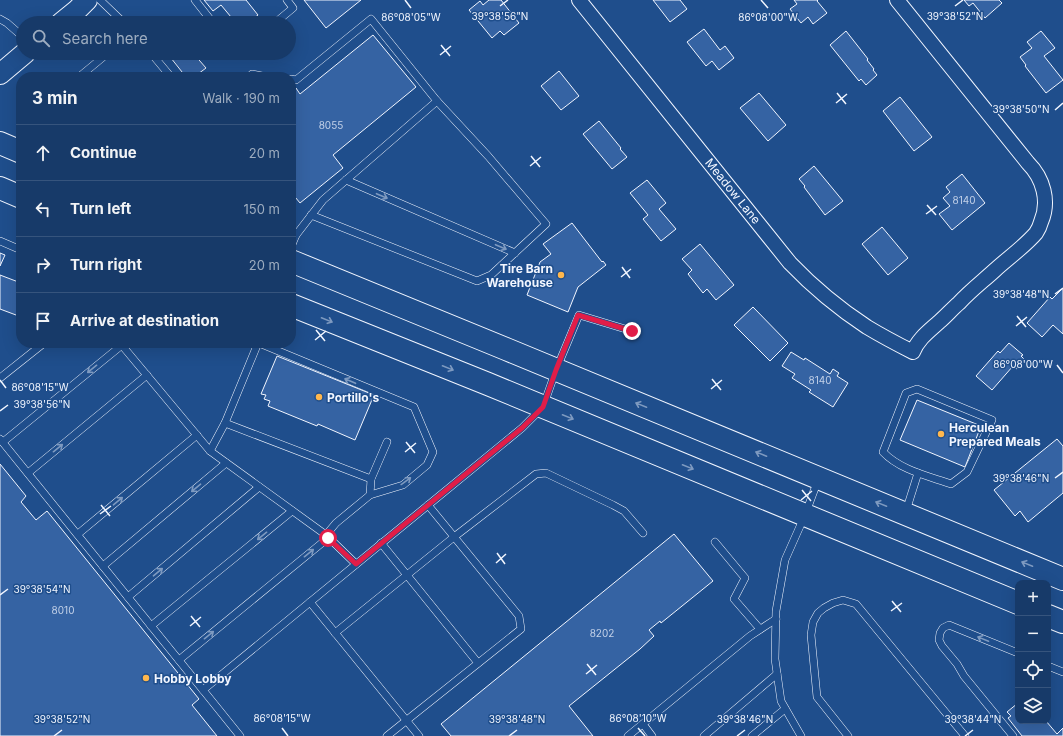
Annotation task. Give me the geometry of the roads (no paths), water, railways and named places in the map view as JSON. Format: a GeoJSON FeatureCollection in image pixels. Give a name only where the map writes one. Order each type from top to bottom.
{"type":"FeatureCollection","features":[{"type":"Feature","properties":{"kind":"main road"},"geometry":{"type":"LineString","coordinates":[[70,16],[87,0]]}},
{"type":"Feature","properties":{"kind":"main road"},"geometry":{"type":"LineString","coordinates":[[0,74],[17,60]]}},
{"type":"Feature","properties":{"kind":"main road"},"geometry":{"type":"LineString","coordinates":[[0,143],[16,150]]}},
{"type":"Feature","properties":{"kind":"main road"},"geometry":{"type":"LineString","coordinates":[[296,263],[1063,579]]}},
{"type":"Feature","properties":{"kind":"main road"},"geometry":{"type":"LineString","coordinates":[[296,307],[1015,602]]}},
{"type":"Feature","properties":{"kind":"main road"},"geometry":{"type":"LineString","coordinates":[[1051,617],[1063,622]]}},
{"type":"Feature","properties":{"kind":"street","name":"Meadow Lane"},"geometry":{"type":"LineString","coordinates":[[579,0],[790,263],[816,288],[844,311],[887,339],[913,352],[917,344],[929,331],[998,266],[1027,242],[1037,231],[1045,210],[1045,196],[1041,181],[1033,168],[897,0]]}},
{"type":"Feature","properties":{"kind":"lane"},"geometry":{"type":"LineString","coordinates":[[100,0],[117,16]]}},
{"type":"Feature","properties":{"kind":"lane"},"geometry":{"type":"LineString","coordinates":[[195,0],[208,16]]}},
{"type":"Feature","properties":{"kind":"lane"},"geometry":{"type":"LineString","coordinates":[[283,16],[293,8],[287,0]]}},
{"type":"Feature","properties":{"kind":"lane"},"geometry":{"type":"LineString","coordinates":[[0,19],[16,30]]}},
{"type":"Feature","properties":{"kind":"lane"},"geometry":{"type":"LineString","coordinates":[[296,80],[371,19],[437,101],[488,156],[546,224],[491,275],[477,281],[311,215]]}},
{"type":"Feature","properties":{"kind":"lane"},"geometry":{"type":"LineString","coordinates":[[85,72],[100,60]]}},
{"type":"Feature","properties":{"kind":"lane"},"geometry":{"type":"LineString","coordinates":[[157,60],[167,72]]}},
{"type":"Feature","properties":{"kind":"lane"},"geometry":{"type":"LineString","coordinates":[[296,229],[311,215],[323,200],[437,101]]}},
{"type":"Feature","properties":{"kind":"lane"},"geometry":{"type":"LineString","coordinates":[[346,180],[515,253]]}},
{"type":"Feature","properties":{"kind":"lane"},"geometry":{"type":"LineString","coordinates":[[0,241],[16,248]]}},
{"type":"Feature","properties":{"kind":"lane"},"geometry":{"type":"LineString","coordinates":[[203,690],[522,428],[543,407],[578,315],[632,331]]}},
{"type":"Feature","properties":{"kind":"lane"},"geometry":{"type":"LineString","coordinates":[[0,378],[38,348]]}},
{"type":"Feature","properties":{"kind":"lane"},"geometry":{"type":"LineString","coordinates":[[116,348],[1,440],[240,736]]}},
{"type":"Feature","properties":{"kind":"lane"},"geometry":{"type":"LineString","coordinates":[[124,348],[210,451],[327,536],[356,564]]}},
{"type":"Feature","properties":{"kind":"lane"},"geometry":{"type":"LineString","coordinates":[[210,451],[225,423],[256,348]]}},
{"type":"Feature","properties":{"kind":"lane"},"geometry":{"type":"LineString","coordinates":[[179,660],[327,536],[336,523],[370,495],[403,485],[426,465],[433,452],[414,408],[270,348]]}},
{"type":"Feature","properties":{"kind":"lane"},"geometry":{"type":"LineString","coordinates":[[28,473],[147,375]]}},
{"type":"Feature","properties":{"kind":"lane"},"geometry":{"type":"LineString","coordinates":[[916,389],[992,420],[968,472],[951,484],[918,473],[891,460],[883,452],[906,393],[916,389]]}},
{"type":"Feature","properties":{"kind":"lane"},"geometry":{"type":"LineString","coordinates":[[225,423],[371,479]]}},
{"type":"Feature","properties":{"kind":"lane"},"geometry":{"type":"LineString","coordinates":[[78,534],[197,435]]}},
{"type":"Feature","properties":{"kind":"lane"},"geometry":{"type":"LineString","coordinates":[[370,495],[371,479],[387,442]]}},
{"type":"Feature","properties":{"kind":"lane"},"geometry":{"type":"LineString","coordinates":[[103,566],[226,463]]}},
{"type":"Feature","properties":{"kind":"lane"},"geometry":{"type":"LineString","coordinates":[[335,633],[454,537],[536,474],[546,473],[624,511],[643,534]]}},
{"type":"Feature","properties":{"kind":"lane"},"geometry":{"type":"LineString","coordinates":[[905,514],[918,473]]}},
{"type":"Feature","properties":{"kind":"lane"},"geometry":{"type":"LineString","coordinates":[[802,736],[781,701],[775,659],[776,611],[785,560],[805,515],[819,478]]}},
{"type":"Feature","properties":{"kind":"lane"},"geometry":{"type":"LineString","coordinates":[[128,597],[259,487]]}},
{"type":"Feature","properties":{"kind":"lane"},"geometry":{"type":"LineString","coordinates":[[387,736],[521,629],[519,616],[428,505]]}},
{"type":"Feature","properties":{"kind":"lane"},"geometry":{"type":"LineString","coordinates":[[151,626],[292,511]]}},
{"type":"Feature","properties":{"kind":"lane"},"geometry":{"type":"LineString","coordinates":[[715,542],[745,578],[734,599],[760,629]]}},
{"type":"Feature","properties":{"kind":"lane"},"geometry":{"type":"LineString","coordinates":[[381,543],[478,663]]}},
{"type":"Feature","properties":{"kind":"lane"},"geometry":{"type":"LineString","coordinates":[[848,736],[818,696],[811,635],[813,622],[818,613],[834,603],[843,600],[856,604],[964,736]]}},
{"type":"Feature","properties":{"kind":"lane"},"geometry":{"type":"LineString","coordinates":[[310,602],[419,736]]}},
{"type":"Feature","properties":{"kind":"lane"},"geometry":{"type":"LineString","coordinates":[[628,736],[750,636],[776,619]]}},
{"type":"Feature","properties":{"kind":"lane"},"geometry":{"type":"LineString","coordinates":[[1014,736],[964,676],[957,664],[942,646],[939,640],[940,633],[943,628],[949,625],[1015,653]]}},
{"type":"Feature","properties":{"kind":"lane"},"geometry":{"type":"LineString","coordinates":[[1051,667],[1063,671]]}},
{"type":"Feature","properties":{"kind":"lane"},"geometry":{"type":"LineString","coordinates":[[704,736],[777,674]]}},
{"type":"Feature","properties":{"kind":"lane"},"geometry":{"type":"LineString","coordinates":[[752,736],[785,709]]}},
{"type":"Feature","properties":{"kind":"lane"},"geometry":{"type":"LineString","coordinates":[[642,724],[652,736]]}},
{"type":"Feature","properties":{"kind":"place","name":"Tire Barn Warehouse"},"geometry":{"type":"Point","coordinates":[561,275]}},
{"type":"Feature","properties":{"kind":"place","name":"Portillo's"},"geometry":{"type":"Point","coordinates":[319,397]}},
{"type":"Feature","properties":{"kind":"place","name":"Herculean Prepared Meals"},"geometry":{"type":"Point","coordinates":[941,434]}},
{"type":"Feature","properties":{"kind":"place","name":"Hobby Lobby"},"geometry":{"type":"Point","coordinates":[146,678]}}]}
